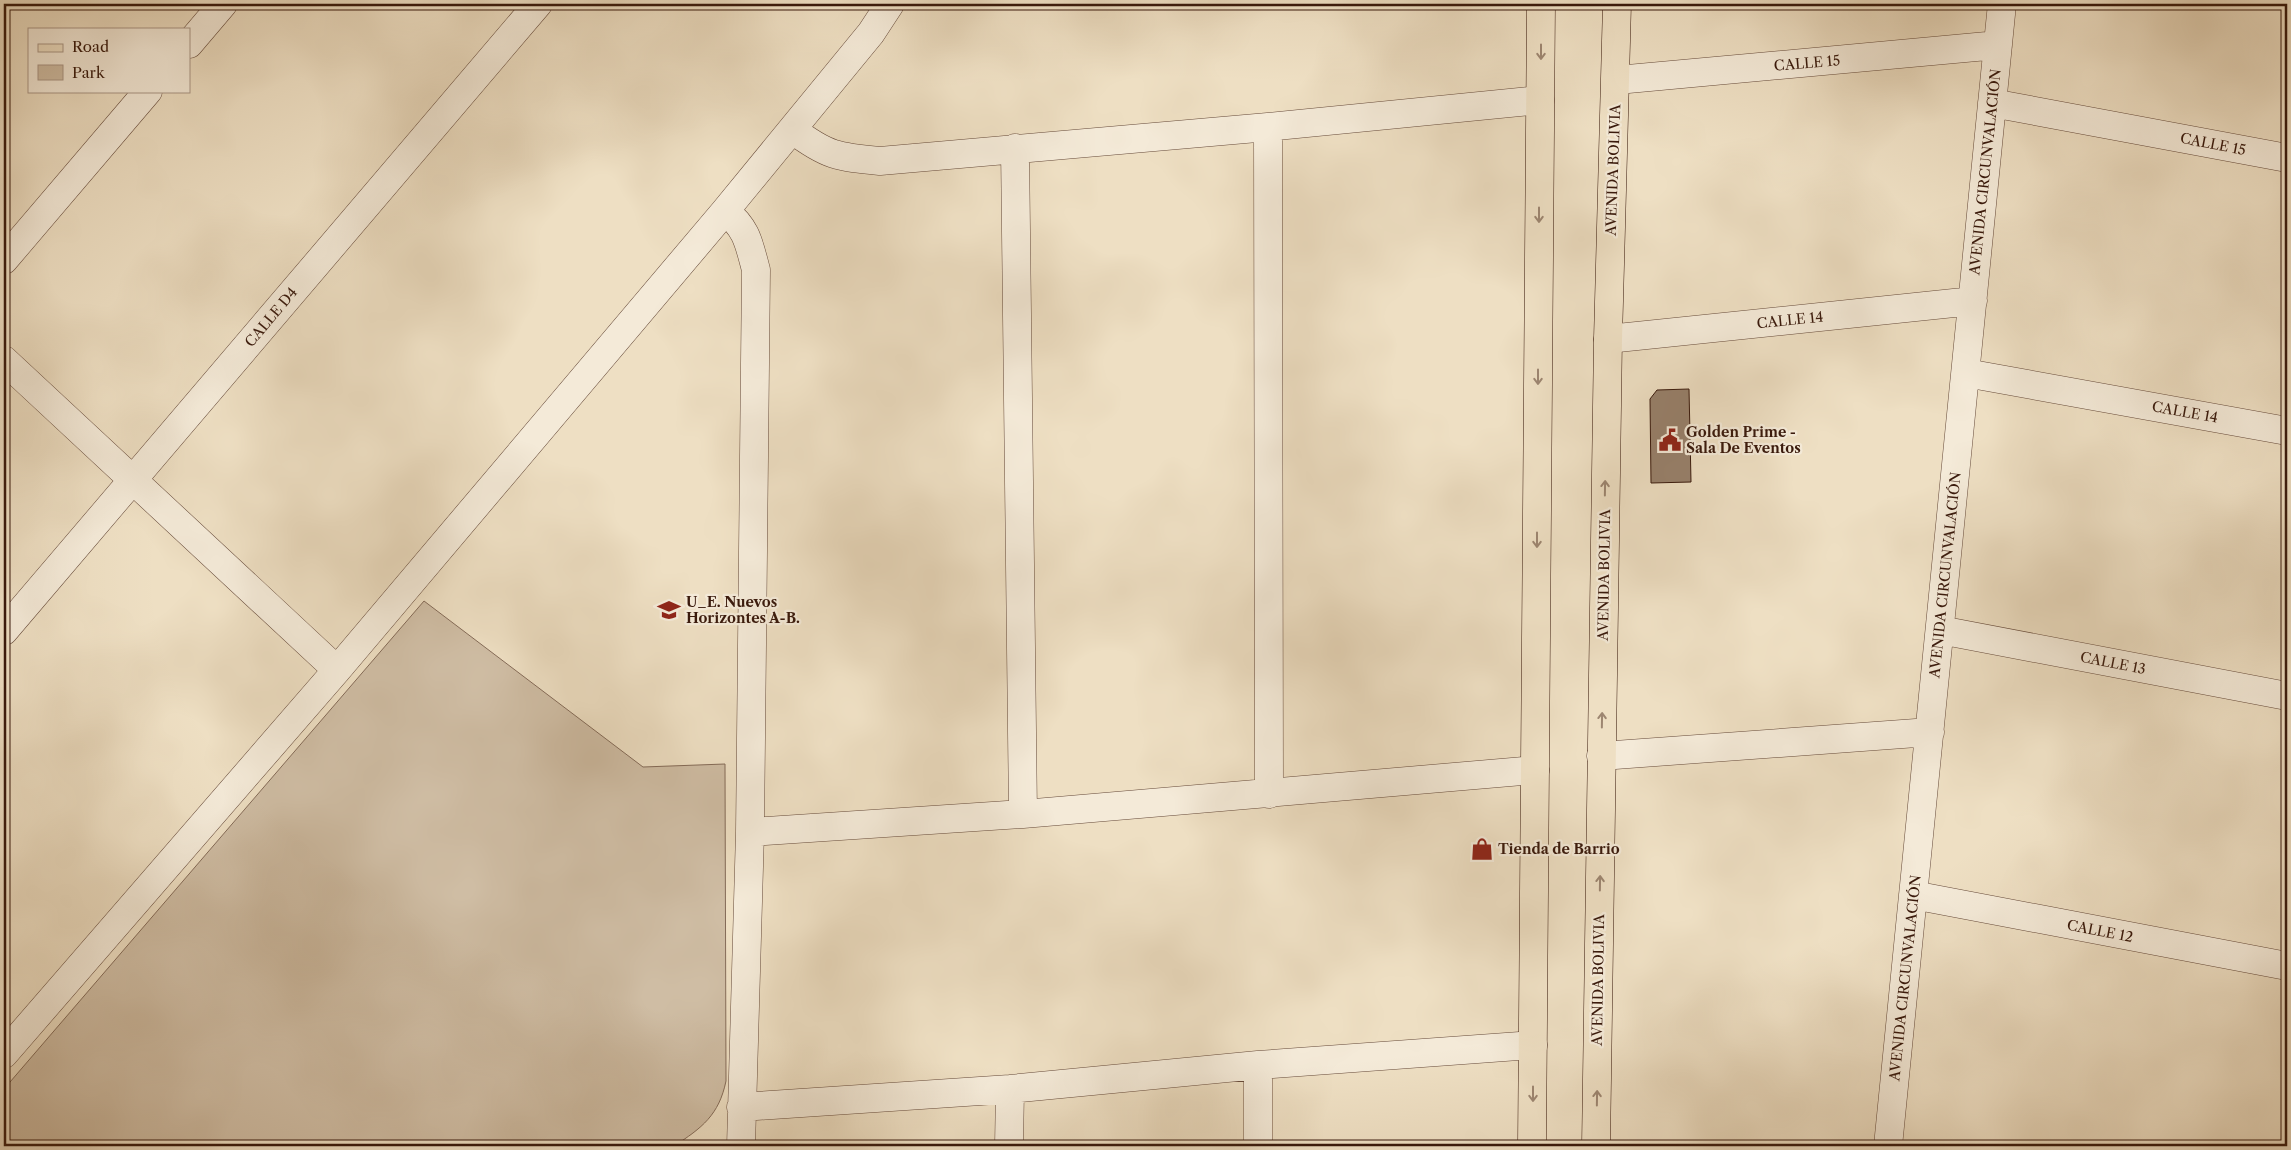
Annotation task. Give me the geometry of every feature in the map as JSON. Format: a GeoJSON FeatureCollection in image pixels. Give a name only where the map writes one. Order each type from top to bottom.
{"type":"FeatureCollection","features":[{"type":"Feature","properties":{"kind":"main road"},"geometry":{"type":"LineString","coordinates":[[1532,1146],[1541,4]]}},
{"type":"Feature","properties":{"kind":"main road","name":"AVENIDA BOLIVIA"},"geometry":{"type":"LineString","coordinates":[[1596,1146],[1608,339],[1617,4]]}},
{"type":"Feature","properties":{"kind":"street"},"geometry":{"type":"LineString","coordinates":[[190,43],[223,4]]}},
{"type":"Feature","properties":{"kind":"street","name":"CALLE D4"},"geometry":{"type":"LineString","coordinates":[[4,631],[538,4]]}},
{"type":"Feature","properties":{"kind":"street"},"geometry":{"type":"LineString","coordinates":[[4,1054],[337,670],[725,211],[871,33],[890,4]]}},
{"type":"Feature","properties":{"kind":"street","name":"AVENIDA CIRCUNVALACIÓN"},"geometry":{"type":"LineString","coordinates":[[1888,1146],[2002,4]]}},
{"type":"Feature","properties":{"kind":"street","name":"CALLE 15"},"geometry":{"type":"LineString","coordinates":[[1616,80],[1998,45]]}},
{"type":"Feature","properties":{"kind":"street"},"geometry":{"type":"LineString","coordinates":[[4,260],[147,92]]}},
{"type":"Feature","properties":{"kind":"street"},"geometry":{"type":"LineString","coordinates":[[793,130],[817,148],[841,158],[880,161],[1268,127],[1540,100]]}},
{"type":"Feature","properties":{"kind":"street","name":"CALLE 15"},"geometry":{"type":"LineString","coordinates":[[1992,103],[2287,158]]}},
{"type":"Feature","properties":{"kind":"street"},"geometry":{"type":"LineString","coordinates":[[1268,127],[1269,794]]}},
{"type":"Feature","properties":{"kind":"street"},"geometry":{"type":"LineString","coordinates":[[1016,148],[1023,814]]}},
{"type":"Feature","properties":{"kind":"street"},"geometry":{"type":"LineString","coordinates":[[725,211],[735,219],[747,235],[756,270],[750,832],[741,1146]]}},
{"type":"Feature","properties":{"kind":"street","name":"CALLE 14"},"geometry":{"type":"LineString","coordinates":[[1608,339],[1973,300]]}},
{"type":"Feature","properties":{"kind":"street"},"geometry":{"type":"LineString","coordinates":[[4,360],[337,670]]}},
{"type":"Feature","properties":{"kind":"street","name":"CALLE 14"},"geometry":{"type":"LineString","coordinates":[[1966,373],[2287,431]]}},
{"type":"Feature","properties":{"kind":"street","name":"CALLE 13"},"geometry":{"type":"LineString","coordinates":[[1940,630],[2287,696]]}},
{"type":"Feature","properties":{"kind":"street"},"geometry":{"type":"LineString","coordinates":[[1601,756],[1930,732]]}},
{"type":"Feature","properties":{"kind":"street"},"geometry":{"type":"LineString","coordinates":[[750,832],[1023,814],[1535,770]]}},
{"type":"Feature","properties":{"kind":"street","name":"CALLE 12"},"geometry":{"type":"LineString","coordinates":[[1913,895],[2287,966]]}},
{"type":"Feature","properties":{"kind":"street"},"geometry":{"type":"LineString","coordinates":[[741,1107],[1010,1089],[1258,1065],[1533,1045]]}},
{"type":"Feature","properties":{"kind":"street"},"geometry":{"type":"LineString","coordinates":[[1258,1065],[1258,1146]]}},
{"type":"Feature","properties":{"kind":"street"},"geometry":{"type":"LineString","coordinates":[[1009,1146],[1010,1089]]}},
{"type":"Feature","properties":{"kind":"green space"},"geometry":{"type":"Polygon","coordinates":[[[424,601],[643,767],[725,764],[726,1081],[719,1103],[708,1120],[674,1146],[4,1146],[4,1089],[424,601]]]}},
{"type":"Feature","properties":{"kind":"building","name":"Golden Prime - Sala De Eventos"},"geometry":{"type":"Polygon","coordinates":[[[1689,389],[1691,482],[1651,483],[1650,399],[1657,390],[1689,389]]]}},
{"type":"Feature","properties":{"kind":"place","name":"Golden Prime - Sala De Eventos"},"geometry":{"type":"Point","coordinates":[1670,440]}},
{"type":"Feature","properties":{"kind":"place","name":"U_E. Nuevos Horizontes A-B."},"geometry":{"type":"Point","coordinates":[669,610]}},
{"type":"Feature","properties":{"kind":"place","name":"Tienda de Barrio"},"geometry":{"type":"Point","coordinates":[1482,849]}}]}
